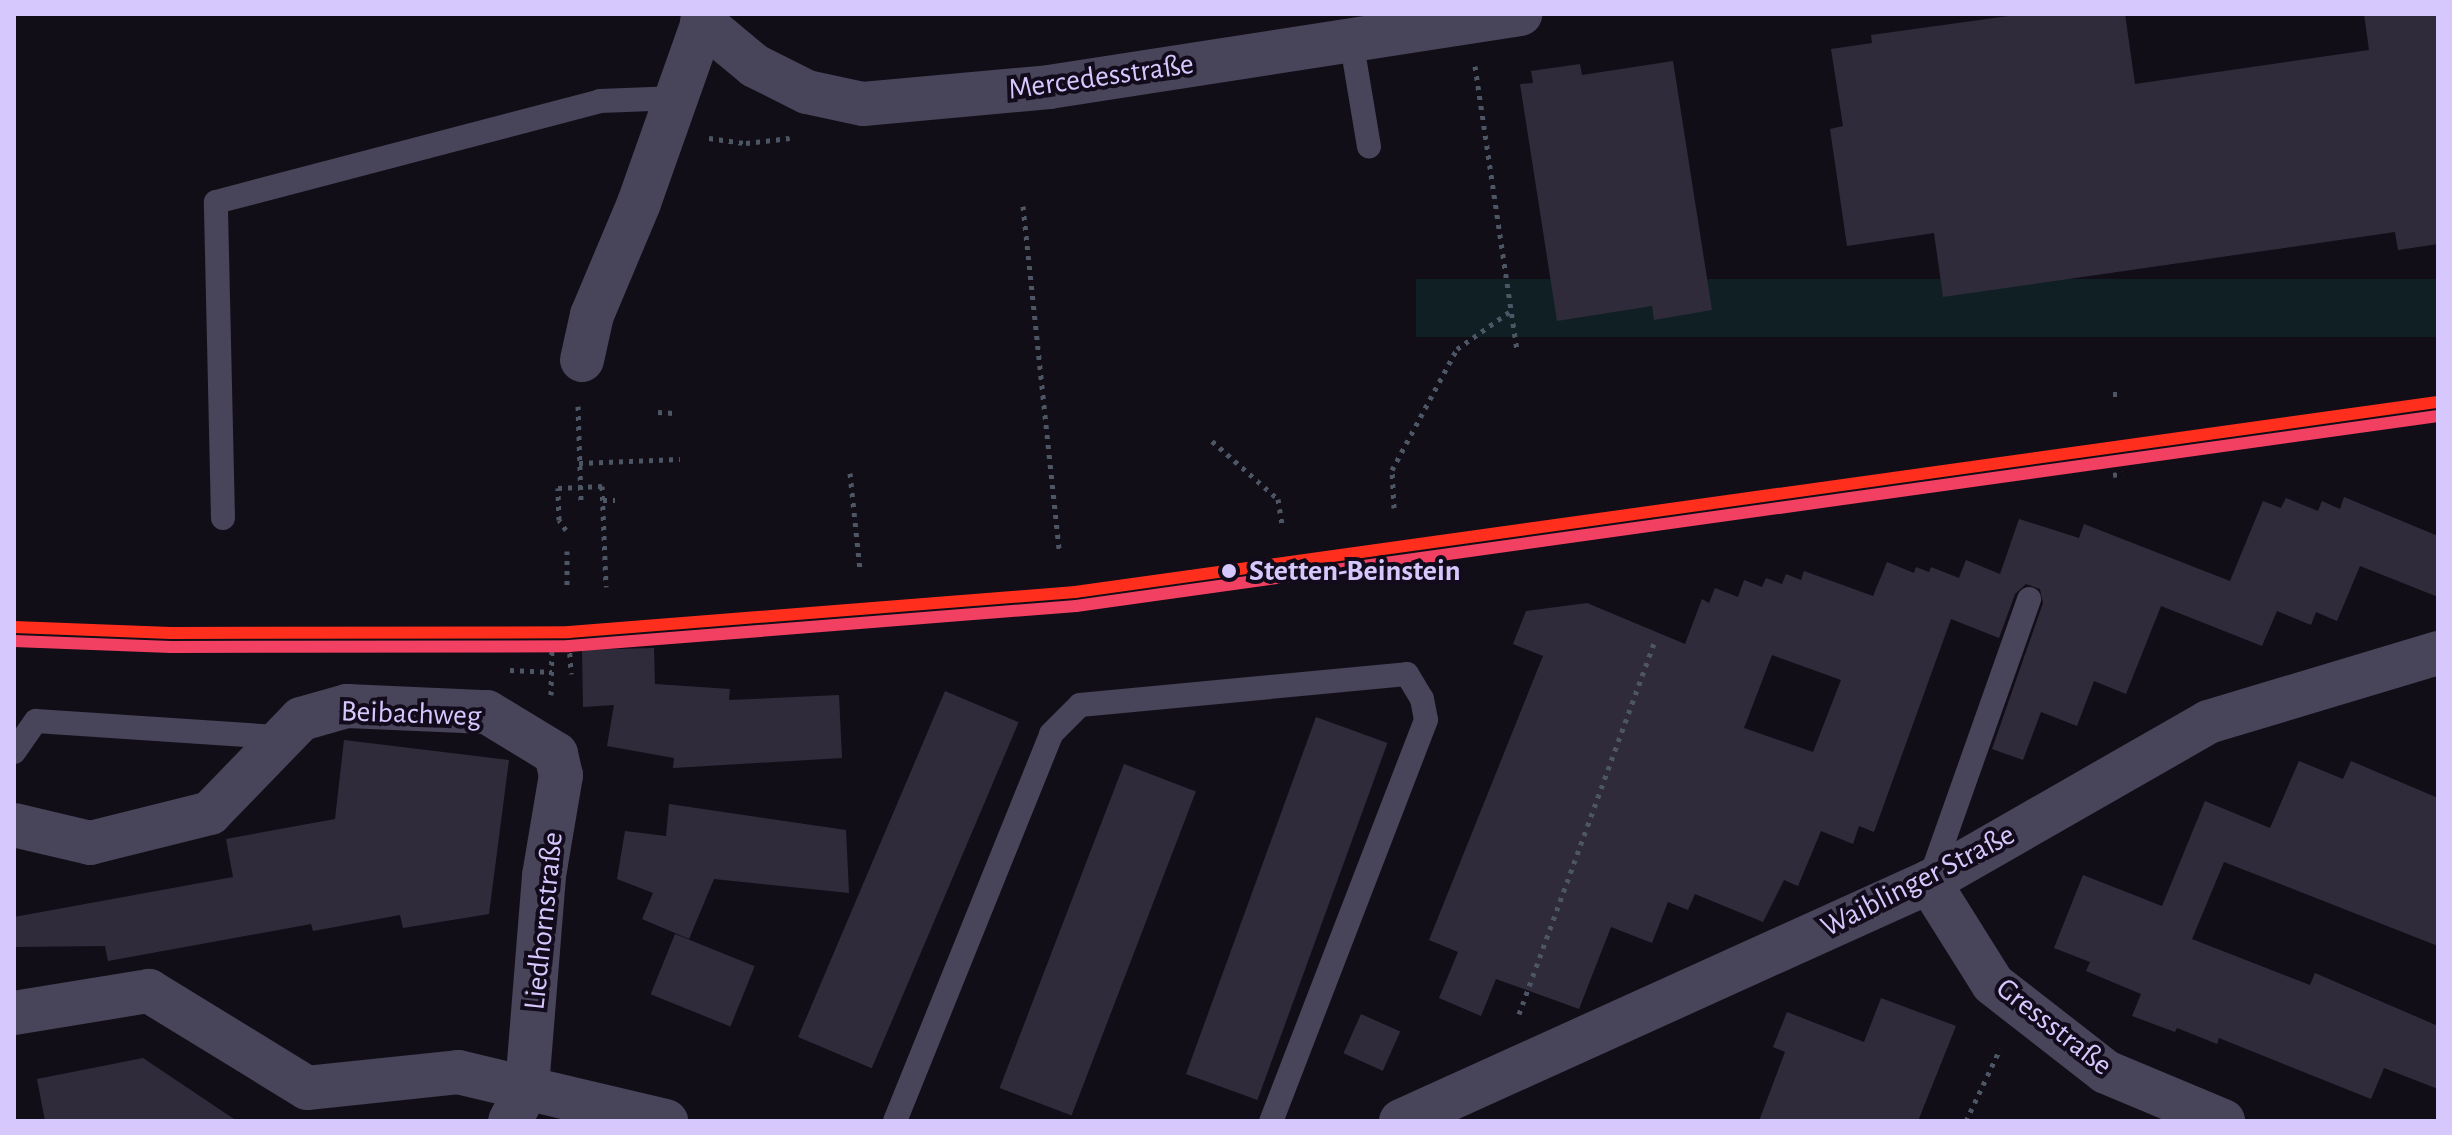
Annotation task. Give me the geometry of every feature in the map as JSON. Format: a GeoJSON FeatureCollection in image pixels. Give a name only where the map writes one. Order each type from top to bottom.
{"type":"FeatureCollection","features":[{"type":"Feature","properties":{"kind":"street","name":"Mercedesstraße"},"geometry":{"type":"LineString","coordinates":[[582,360],[592,315],[672,112],[704,18],[755,66],[807,92],[863,104],[1049,87],[1351,39],[1415,22],[1468,22],[1520,14]]}},
{"type":"Feature","properties":{"kind":"street","name":"Waiblinger Straße"},"geometry":{"type":"LineString","coordinates":[[1401,1121],[1929,882],[2208,722],[2438,653]]}},
{"type":"Feature","properties":{"kind":"street","name":"Beibachweg"},"geometry":{"type":"LineString","coordinates":[[14,825],[90,843],[210,813],[279,737],[301,719],[347,706],[487,712],[556,754]]}},
{"type":"Feature","properties":{"kind":"street","name":"Liedhornstraße"},"geometry":{"type":"LineString","coordinates":[[519,1105],[544,876],[561,775],[556,754]]}},
{"type":"Feature","properties":{"kind":"street","name":"Gressstraße"},"geometry":{"type":"LineString","coordinates":[[1929,882],[1993,984],[2106,1072],[2223,1121]]}},
{"type":"Feature","properties":{"kind":"street"},"geometry":{"type":"LineString","coordinates":[[14,1013],[149,991],[307,1088],[458,1072],[519,1105],[666,1121]]}},
{"type":"Feature","properties":{"kind":"lane"},"geometry":{"type":"LineString","coordinates":[[1351,39],[1369,147]]}},
{"type":"Feature","properties":{"kind":"lane"},"geometry":{"type":"LineString","coordinates":[[223,518],[216,202],[600,101],[672,112]]}},
{"type":"Feature","properties":{"kind":"lane"},"geometry":{"type":"LineString","coordinates":[[1929,882],[2029,599]]}},
{"type":"Feature","properties":{"kind":"lane"},"geometry":{"type":"LineString","coordinates":[[895,1121],[1051,734],[1080,705],[1407,674],[1422,699],[1426,720],[1271,1121]]}},
{"type":"Feature","properties":{"kind":"lane"},"geometry":{"type":"LineString","coordinates":[[14,752],[36,721],[279,737]]}},
{"type":"Feature","properties":{"kind":"path"},"geometry":{"type":"LineString","coordinates":[[1468,22],[1517,352]]}},
{"type":"Feature","properties":{"kind":"path"},"geometry":{"type":"LineString","coordinates":[[672,112],[746,143],[798,137]]}},
{"type":"Feature","properties":{"kind":"path"},"geometry":{"type":"LineString","coordinates":[[1023,206],[1059,549]]}},
{"type":"Feature","properties":{"kind":"path"},"geometry":{"type":"LineString","coordinates":[[1394,508],[1392,470],[1457,349],[1509,312]]}},
{"type":"Feature","properties":{"kind":"path"},"geometry":{"type":"LineString","coordinates":[[581,501],[582,360]]}},
{"type":"Feature","properties":{"kind":"path"},"geometry":{"type":"LineString","coordinates":[[658,412],[674,413]]}},
{"type":"Feature","properties":{"kind":"path"},"geometry":{"type":"LineString","coordinates":[[1212,441],[1278,499],[1282,523]]}},
{"type":"Feature","properties":{"kind":"path"},"geometry":{"type":"LineString","coordinates":[[579,463],[680,459]]}},
{"type":"Feature","properties":{"kind":"path"},"geometry":{"type":"LineString","coordinates":[[850,473],[860,569]]}},
{"type":"Feature","properties":{"kind":"path"},"geometry":{"type":"LineString","coordinates":[[2113,475],[2123,473]]}},
{"type":"Feature","properties":{"kind":"path"},"geometry":{"type":"LineString","coordinates":[[566,530],[559,520],[558,488],[602,486],[606,587]]}},
{"type":"Feature","properties":{"kind":"path"},"geometry":{"type":"LineString","coordinates":[[603,500],[615,500]]}},
{"type":"Feature","properties":{"kind":"path"},"geometry":{"type":"LineString","coordinates":[[567,551],[567,588]]}},
{"type":"Feature","properties":{"kind":"path"},"geometry":{"type":"LineString","coordinates":[[569,643],[571,674]]}},
{"type":"Feature","properties":{"kind":"path"},"geometry":{"type":"LineString","coordinates":[[1496,1078],[1654,643]]}},
{"type":"Feature","properties":{"kind":"path"},"geometry":{"type":"LineString","coordinates":[[552,644],[552,693]]}},
{"type":"Feature","properties":{"kind":"path"},"geometry":{"type":"LineString","coordinates":[[533,670],[552,672]]}},
{"type":"Feature","properties":{"kind":"path"},"geometry":{"type":"LineString","coordinates":[[1966,1121],[2020,1005]]}},
{"type":"Feature","properties":{"kind":"shaded area"},"geometry":{"type":"Polygon","coordinates":[[[1416,279],[2438,279],[2438,337],[1416,337],[1416,279]]]}},
{"type":"Feature","properties":{"kind":"building"},"geometry":{"type":"Polygon","coordinates":[[[2023,14],[2125,14],[2135,84],[2369,50],[2364,14],[2438,14],[2438,244],[2398,250],[2395,232],[1943,297],[1934,233],[1847,246],[1830,129],[1843,126],[1831,49],[1872,43],[1871,35],[2023,14]]]}},
{"type":"Feature","properties":{"kind":"building"},"geometry":{"type":"Polygon","coordinates":[[[1673,61],[1712,310],[1654,320],[1652,306],[1557,321],[1520,84],[1533,83],[1531,71],[1580,64],[1582,75],[1673,61]]]}},
{"type":"Feature","properties":{"kind":"building"},"geometry":{"type":"Polygon","coordinates":[[[2344,497],[2438,536],[2438,597],[2360,566],[2337,621],[2316,612],[2311,625],[2277,611],[2262,646],[2161,606],[2126,694],[2094,681],[2077,726],[2041,712],[2023,760],[1992,749],[2043,603],[2040,589],[2026,584],[2015,594],[1999,638],[1951,619],[1874,832],[1859,826],[1853,844],[1821,831],[1798,886],[1784,880],[1763,922],[1695,894],[1688,910],[1668,902],[1652,943],[1611,927],[1579,1009],[1496,979],[1481,1016],[1439,998],[1458,952],[1429,940],[1543,656],[1513,644],[1526,611],[1587,603],[1685,644],[1702,599],[1709,603],[1715,588],[1738,597],[1744,580],[1762,587],[1766,578],[1782,584],[1786,574],[1801,580],[1804,571],[1873,596],[1887,562],[1914,573],[1916,567],[1929,572],[1931,567],[1959,578],[1966,560],[2000,574],[2019,519],[2079,538],[2084,524],[2230,581],[2263,501],[2281,508],[2286,498],[2318,511],[2322,501],[2340,509],[2344,497]],[[1772,655],[1744,728],[1813,752],[1841,680],[1772,655]]]}},
{"type":"Feature","properties":{"kind":"building"},"geometry":{"type":"Polygon","coordinates":[[[654,648],[655,684],[730,689],[729,700],[839,695],[842,758],[673,768],[674,758],[607,746],[614,705],[583,707],[582,650],[654,648]]]}},
{"type":"Feature","properties":{"kind":"building"},"geometry":{"type":"Polygon","coordinates":[[[945,691],[1019,722],[872,1068],[798,1037],[945,691]]]}},
{"type":"Feature","properties":{"kind":"building"},"geometry":{"type":"Polygon","coordinates":[[[1316,717],[1387,743],[1257,1100],[1186,1074],[1316,717]]]}},
{"type":"Feature","properties":{"kind":"building"},"geometry":{"type":"Polygon","coordinates":[[[344,740],[509,760],[489,914],[403,928],[400,915],[313,931],[311,924],[108,961],[105,946],[14,947],[14,917],[233,877],[226,839],[335,819],[344,740]]]}},
{"type":"Feature","properties":{"kind":"building"},"geometry":{"type":"Polygon","coordinates":[[[2299,761],[2343,779],[2351,761],[2438,798],[2438,946],[2224,862],[2192,939],[2310,985],[2315,973],[2438,1026],[2438,1089],[2384,1068],[2371,1099],[2219,1038],[2217,1044],[2177,1028],[2175,1032],[2132,1016],[2141,994],[2086,971],[2090,962],[2054,948],[2083,875],[2162,906],[2205,801],[2270,828],[2299,761]]]}},
{"type":"Feature","properties":{"kind":"building"},"geometry":{"type":"Polygon","coordinates":[[[1124,764],[1196,792],[1072,1116],[1000,1088],[1124,764]]]}},
{"type":"Feature","properties":{"kind":"building"},"geometry":{"type":"Polygon","coordinates":[[[669,804],[846,830],[849,893],[714,879],[689,939],[642,919],[653,893],[617,879],[625,831],[666,836],[669,804]]]}},
{"type":"Feature","properties":{"kind":"building"},"geometry":{"type":"Polygon","coordinates":[[[675,934],[755,966],[730,1026],[651,994],[675,934]]]}},
{"type":"Feature","properties":{"kind":"building"},"geometry":{"type":"Polygon","coordinates":[[[1881,998],[1956,1026],[1918,1121],[1759,1121],[1785,1052],[1773,1047],[1787,1012],[1864,1042],[1881,998]]]}},
{"type":"Feature","properties":{"kind":"building"},"geometry":{"type":"Polygon","coordinates":[[[1361,1014],[1400,1031],[1383,1071],[1344,1053],[1361,1014]]]}},
{"type":"Feature","properties":{"kind":"building"},"geometry":{"type":"Polygon","coordinates":[[[143,1058],[237,1121],[45,1121],[37,1079],[143,1058]]]}},
{"type":"Feature","properties":{"kind":"transit line"},"geometry":{"type":"LineString","coordinates":[[14,627],[171,633],[569,632],[1075,592],[2438,402]]}},
{"type":"Feature","properties":{"kind":"transit line"},"geometry":{"type":"LineString","coordinates":[[14,641],[171,647],[569,646],[1076,606],[2438,416]]}},
{"type":"Feature","properties":{"kind":"place","name":"Stetten-Beinstein"},"geometry":{"type":"Point","coordinates":[1229,571]}}]}
